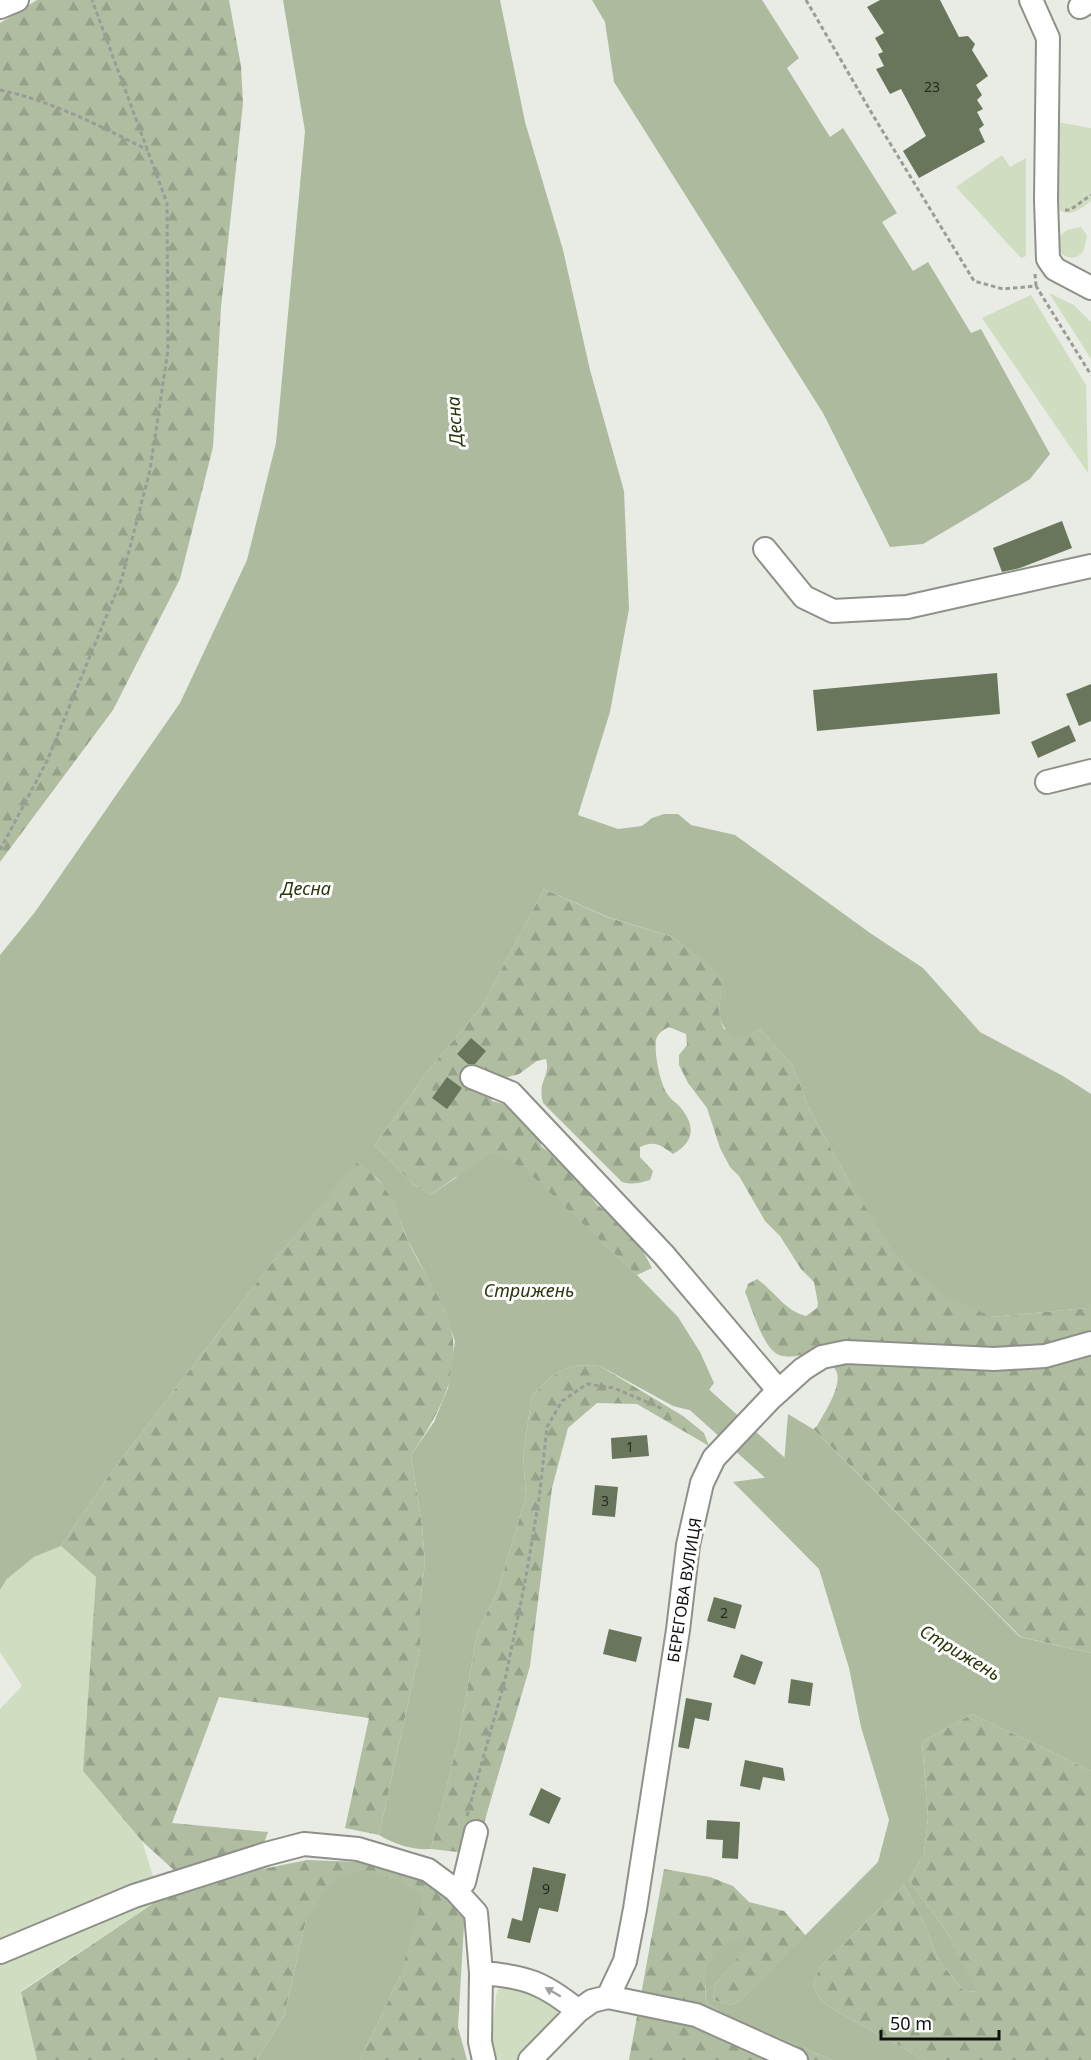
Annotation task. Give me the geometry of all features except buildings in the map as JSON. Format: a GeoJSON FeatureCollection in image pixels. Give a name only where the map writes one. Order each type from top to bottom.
{"type":"FeatureCollection","features":[{"type":"Feature","properties":{"kind":"street"},"geometry":{"type":"LineString","coordinates":[[0,7],[17,0]]}},
{"type":"Feature","properties":{"kind":"street"},"geometry":{"type":"LineString","coordinates":[[1031,0],[1048,38],[1046,200],[1048,259],[1055,268],[1091,288]]}},
{"type":"Feature","properties":{"kind":"street"},"geometry":{"type":"LineString","coordinates":[[765,549],[804,597],[833,610],[907,607],[1091,566]]}},
{"type":"Feature","properties":{"kind":"street"},"geometry":{"type":"LineString","coordinates":[[1047,782],[1091,771]]}},
{"type":"Feature","properties":{"kind":"street"},"geometry":{"type":"LineString","coordinates":[[472,1077],[511,1093],[664,1255],[775,1395]]}},
{"type":"Feature","properties":{"kind":"street","name":"БЕРЕГОВА ВУЛИЦЯ"},"geometry":{"type":"LineString","coordinates":[[608,1997],[625,1961],[678,1630],[688,1545],[702,1484],[714,1458],[775,1395],[803,1369],[822,1357],[846,1352],[994,1359],[1045,1356],[1091,1343]]}},
{"type":"Feature","properties":{"kind":"street"},"geometry":{"type":"LineString","coordinates":[[455,1890],[464,1882],[472,1825]]}},
{"type":"Feature","properties":{"kind":"street"},"geometry":{"type":"LineString","coordinates":[[0,1953],[134,1896],[266,1854],[304,1844],[358,1848],[428,1870],[455,1890],[476,1913],[481,1973],[480,2042],[484,2060]]}},
{"type":"Feature","properties":{"kind":"street"},"geometry":{"type":"LineString","coordinates":[[481,1973],[533,1981],[558,1994],[578,2011]]}},
{"type":"Feature","properties":{"kind":"street"},"geometry":{"type":"LineString","coordinates":[[530,2060],[578,2011],[592,2001],[608,1997],[696,2015],[796,2060]]}},
{"type":"Feature","properties":{"kind":"path"},"geometry":{"type":"LineString","coordinates":[[0,849],[47,761],[122,578],[150,470],[168,350],[167,204],[92,0]]}},
{"type":"Feature","properties":{"kind":"path"},"geometry":{"type":"LineString","coordinates":[[806,0],[974,281],[1003,289],[1036,286],[1091,375]]}},
{"type":"Feature","properties":{"kind":"path"},"geometry":{"type":"LineString","coordinates":[[0,90],[27,95],[89,120],[148,150]]}},
{"type":"Feature","properties":{"kind":"path"},"geometry":{"type":"LineString","coordinates":[[472,1825],[525,1582],[539,1499],[547,1426],[562,1401],[587,1384],[614,1388],[663,1409]]}},
{"type":"Feature","properties":{"kind":"shaded area"},"geometry":{"type":"Polygon","coordinates":[[[1057,122],[1091,128],[1091,201],[1069,213],[1060,211],[1056,207],[1057,122]]]}},
{"type":"Feature","properties":{"kind":"shaded area"},"geometry":{"type":"Polygon","coordinates":[[[1002,155],[1010,167],[1026,158],[1026,256],[1021,258],[956,187],[1002,155]]]}},
{"type":"Feature","properties":{"kind":"shaded area"},"geometry":{"type":"Polygon","coordinates":[[[1081,227],[1087,235],[1083,251],[1078,256],[1070,258],[1063,255],[1058,248],[1057,238],[1067,230],[1081,227]]]}},
{"type":"Feature","properties":{"kind":"shaded area"},"geometry":{"type":"Polygon","coordinates":[[[1049,293],[1074,305],[1091,322],[1091,359],[1049,293]]]}},
{"type":"Feature","properties":{"kind":"shaded area"},"geometry":{"type":"Polygon","coordinates":[[[1031,295],[1086,385],[1088,473],[982,318],[1031,295]]]}},
{"type":"Feature","properties":{"kind":"shaded area"},"geometry":{"type":"Polygon","coordinates":[[[61,1546],[96,1577],[83,1771],[142,1841],[160,1899],[21,1991],[37,2060],[0,2060],[0,1709],[22,1686],[0,1652],[0,1590],[7,1579],[34,1557],[61,1546]]]}},
{"type":"Feature","properties":{"kind":"shaded area"},"geometry":{"type":"Polygon","coordinates":[[[506,1987],[540,1999],[557,2011],[557,2018],[521,2060],[493,2060],[492,2037],[496,1995],[498,1989],[506,1987]]]}},
{"type":"Feature","properties":{"kind":"green space"},"geometry":{"type":"Polygon","coordinates":[[[37,0],[229,0],[241,66],[243,103],[221,307],[213,447],[180,579],[113,710],[0,862],[0,23],[37,0]]]}},
{"type":"Feature","properties":{"kind":"green space"},"geometry":{"type":"Polygon","coordinates":[[[544,889],[607,917],[673,937],[725,979],[719,1011],[724,1029],[750,1035],[760,1029],[793,1066],[809,1108],[852,1187],[992,1317],[1086,1308],[1091,1304],[1091,1653],[1021,1637],[813,1429],[817,1426],[836,1390],[835,1369],[812,1351],[788,1357],[773,1351],[763,1337],[745,1292],[748,1284],[757,1279],[792,1310],[806,1316],[817,1308],[818,1304],[814,1282],[801,1269],[780,1236],[765,1221],[720,1148],[707,1108],[688,1083],[679,1065],[679,1055],[687,1045],[686,1034],[669,1027],[665,1029],[656,1040],[656,1053],[665,1090],[689,1122],[691,1128],[689,1139],[673,1154],[658,1145],[650,1144],[640,1147],[640,1157],[653,1171],[650,1180],[622,1182],[543,1103],[542,1089],[547,1070],[546,1059],[537,1061],[519,1074],[501,1079],[489,1092],[492,1101],[518,1108],[539,1127],[541,1146],[578,1178],[597,1205],[621,1221],[634,1234],[652,1268],[637,1275],[601,1241],[456,1177],[431,1195],[414,1185],[375,1145],[427,1072],[482,1006],[544,889]]]}},
{"type":"Feature","properties":{"kind":"green space"},"geometry":{"type":"Polygon","coordinates":[[[358,1161],[387,1190],[394,1202],[408,1241],[445,1310],[454,1349],[448,1386],[441,1404],[411,1455],[422,1525],[425,1563],[420,1602],[420,1649],[379,1835],[345,1828],[369,1718],[219,1697],[172,1823],[268,1832],[261,1852],[177,1873],[142,1841],[83,1771],[96,1577],[61,1546],[110,1474],[274,1260],[358,1161]]]}},
{"type":"Feature","properties":{"kind":"green space"},"geometry":{"type":"Polygon","coordinates":[[[573,1365],[600,1366],[683,1416],[704,1433],[709,1446],[637,1404],[597,1403],[568,1428],[552,1488],[530,1666],[475,1854],[431,1849],[459,1737],[477,1633],[498,1590],[526,1496],[523,1453],[532,1396],[552,1376],[573,1365]]]}},
{"type":"Feature","properties":{"kind":"green space"},"geometry":{"type":"Polygon","coordinates":[[[972,1714],[1091,1771],[1091,2060],[925,2060],[831,2008],[820,1999],[813,1985],[820,1967],[904,1885],[925,1925],[938,1959],[963,1990],[976,1992],[946,1931],[909,1880],[924,1854],[928,1817],[922,1742],[972,1714]]]}},
{"type":"Feature","properties":{"kind":"green space"},"geometry":{"type":"Polygon","coordinates":[[[307,1860],[360,1862],[426,1878],[465,1908],[458,2027],[467,2060],[360,2060],[400,1976],[306,1920],[284,2016],[257,2060],[37,2060],[21,1992],[160,1899],[248,1872],[307,1860]]]}},
{"type":"Feature","properties":{"kind":"green space"},"geometry":{"type":"Polygon","coordinates":[[[664,1869],[710,1877],[733,1886],[749,1902],[784,1911],[806,1936],[741,2000],[731,2005],[713,2000],[715,1984],[731,1967],[705,1971],[706,2002],[725,2015],[832,2060],[629,2060],[664,1869]]]}},
{"type":"Feature","properties":{"kind":"water","name":"Десна"},"geometry":{"type":"Polygon","coordinates":[[[283,0],[500,0],[525,122],[563,250],[590,370],[624,491],[629,609],[610,712],[578,815],[618,829],[642,826],[652,818],[664,814],[678,814],[691,825],[735,835],[870,933],[923,968],[980,1032],[1063,1076],[1091,1094],[1091,1304],[1087,1308],[992,1317],[942,1295],[896,1254],[852,1187],[809,1108],[793,1066],[760,1029],[750,1035],[734,1037],[727,1031],[719,1011],[724,979],[673,937],[608,917],[544,889],[482,1006],[427,1072],[375,1145],[414,1185],[431,1195],[492,1153],[525,1169],[678,1317],[700,1352],[714,1383],[701,1401],[689,1410],[673,1406],[600,1366],[573,1365],[552,1376],[532,1396],[523,1453],[526,1496],[498,1590],[477,1633],[459,1737],[431,1849],[404,1846],[379,1835],[420,1649],[420,1602],[425,1563],[422,1525],[411,1455],[434,1422],[448,1388],[455,1342],[445,1310],[407,1239],[394,1202],[378,1179],[358,1162],[274,1260],[110,1474],[61,1546],[34,1557],[7,1579],[0,1590],[0,955],[35,912],[180,703],[247,560],[276,443],[305,131],[283,0]]]}},
{"type":"Feature","properties":{"kind":"water"},"geometry":{"type":"Polygon","coordinates":[[[592,0],[762,0],[799,58],[787,68],[830,137],[843,128],[897,213],[882,222],[913,271],[928,262],[971,333],[981,329],[1050,454],[1030,479],[923,544],[890,547],[823,413],[614,82],[605,22],[592,0]]]}},
{"type":"Feature","properties":{"kind":"water","name":"Стрижень"},"geometry":{"type":"Polygon","coordinates":[[[788,1414],[813,1429],[1020,1637],[1091,1653],[1091,1771],[972,1714],[922,1742],[928,1817],[924,1854],[909,1880],[946,1931],[977,1992],[963,1990],[938,1959],[925,1925],[904,1885],[820,1967],[813,1985],[820,1999],[831,2008],[925,2060],[832,2060],[725,2015],[706,2002],[705,1973],[715,1953],[727,1944],[748,1937],[746,1945],[731,1967],[715,1984],[713,2000],[731,2005],[741,2000],[878,1862],[889,1820],[861,1727],[849,1668],[819,1569],[733,1482],[783,1475],[788,1414]]]}},
{"type":"Feature","properties":{"kind":"water"},"geometry":{"type":"Polygon","coordinates":[[[363,1871],[398,1881],[423,1895],[400,1976],[360,2060],[257,2060],[284,2016],[306,1920],[334,1878],[363,1871]]]}},
{"type":"Feature","properties":{"kind":"waterway","name":"Стрижень"},"geometry":{"type":"LineString","coordinates":[[673,1376],[783,1475],[810,1504]]}},
{"type":"Feature","properties":{"kind":"waterway"},"geometry":{"type":"LineString","coordinates":[[398,1881],[402,1869]]}}]}
